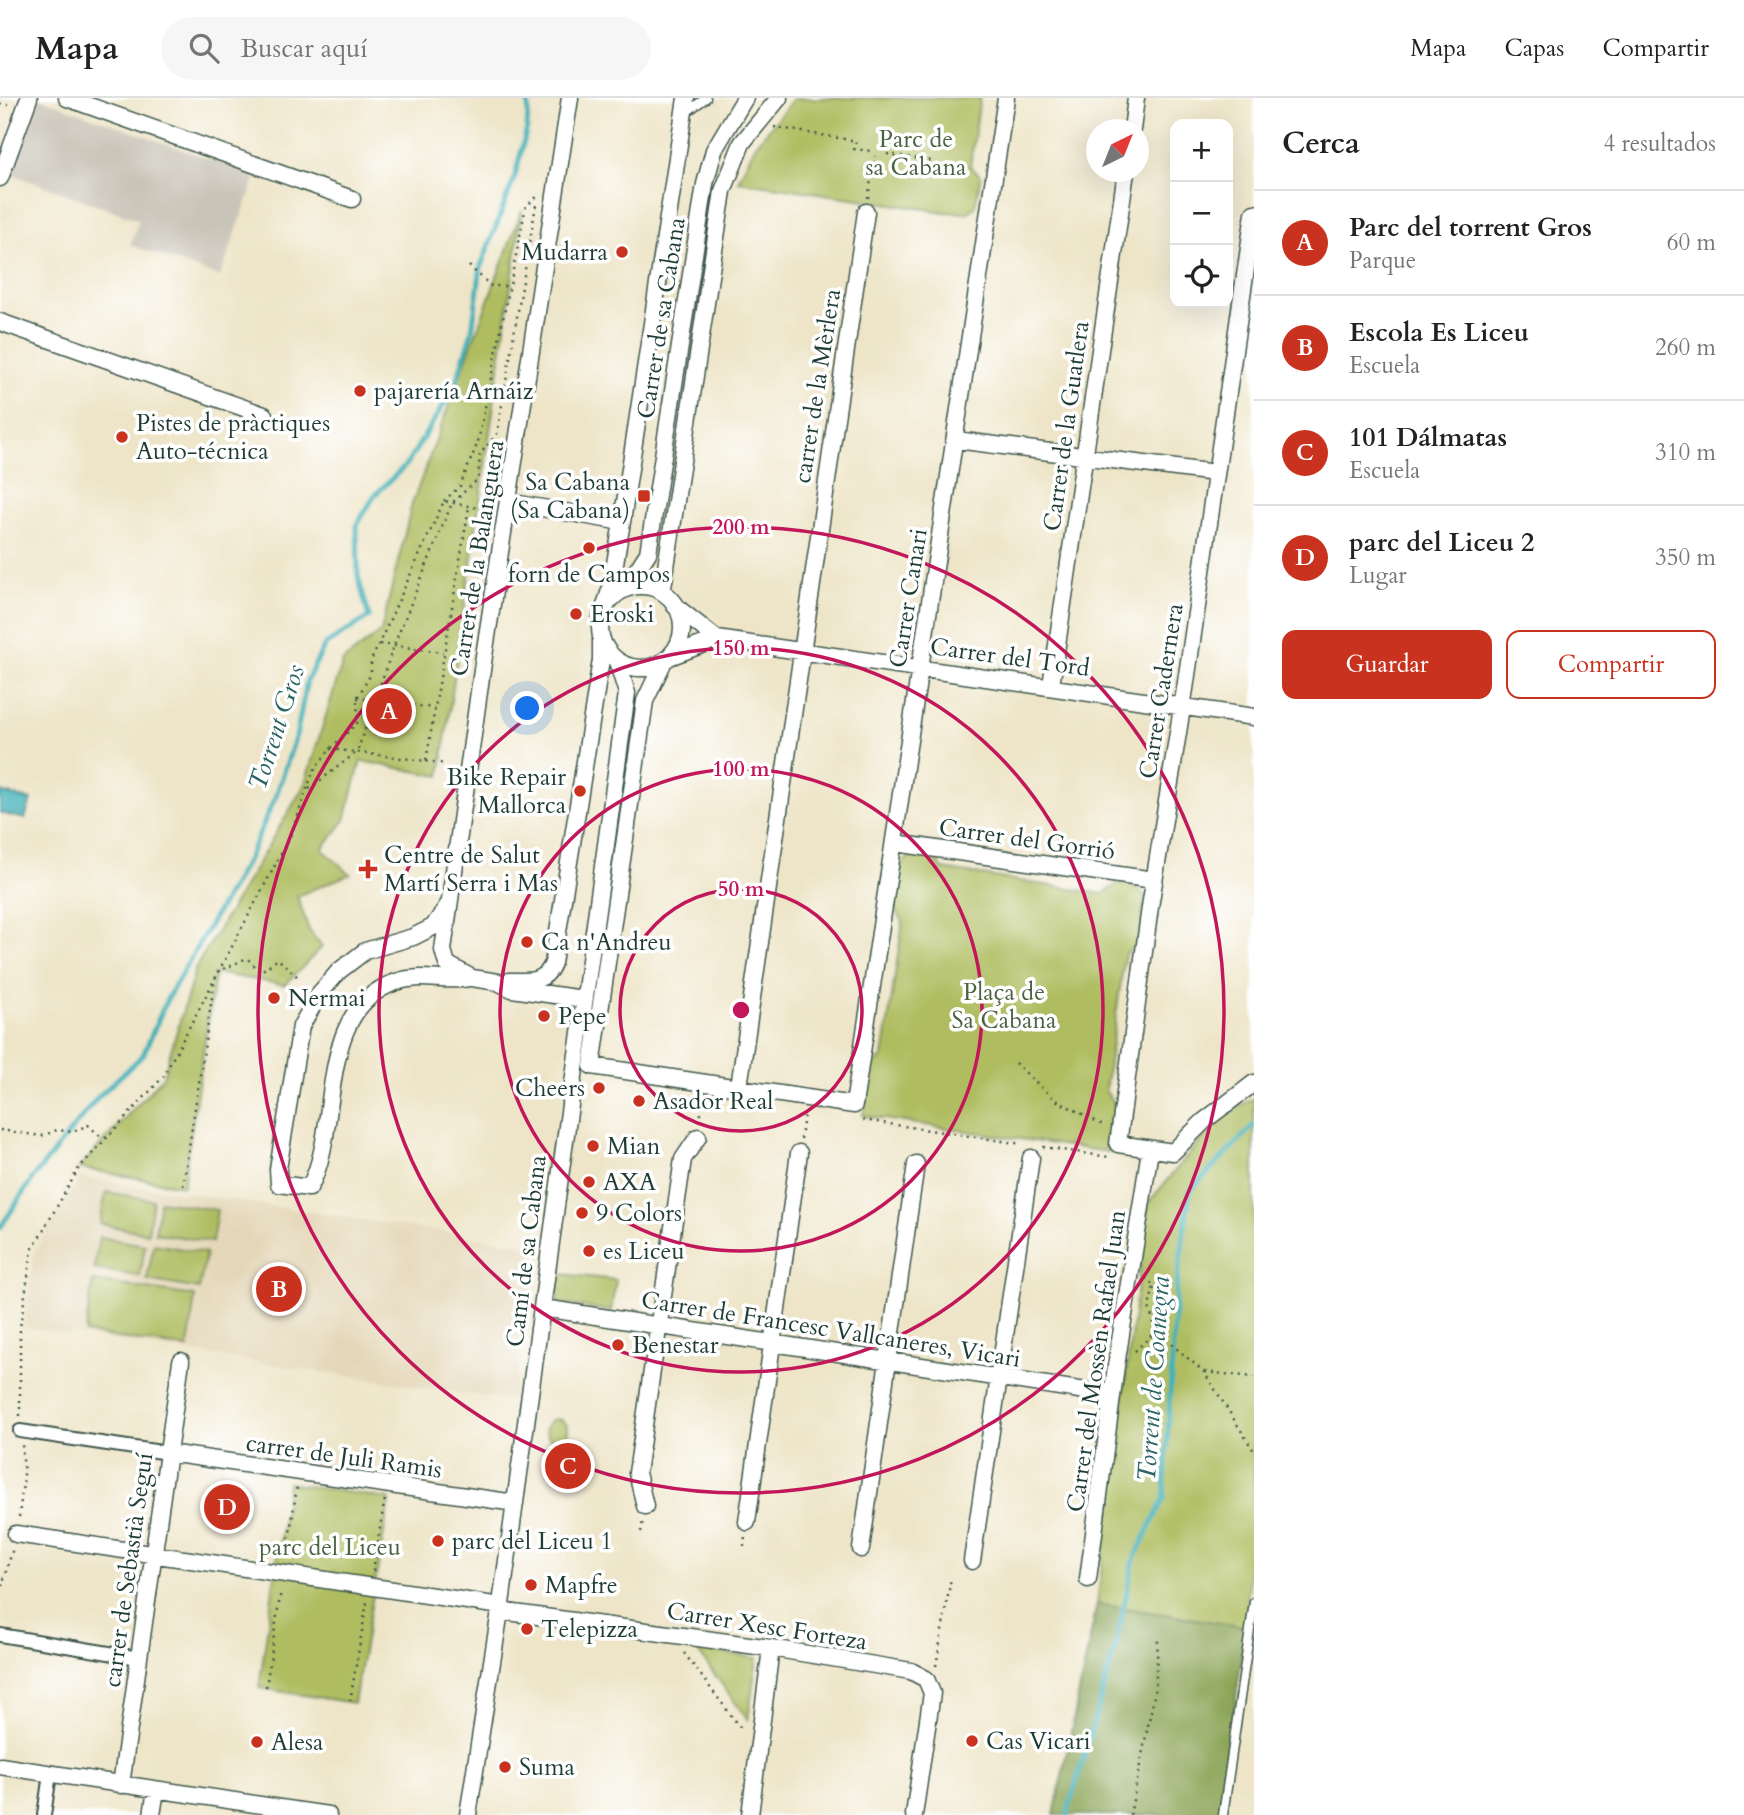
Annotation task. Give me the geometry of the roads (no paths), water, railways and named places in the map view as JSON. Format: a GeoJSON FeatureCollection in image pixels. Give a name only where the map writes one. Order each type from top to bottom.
{"type":"FeatureCollection","features":[{"type":"Feature","properties":{"kind":"street"},"geometry":{"type":"LineString","coordinates":[[0,178],[29,98]]}},
{"type":"Feature","properties":{"kind":"street"},"geometry":{"type":"LineString","coordinates":[[67,98],[352,199]]}},
{"type":"Feature","properties":{"kind":"street","name":"Carrer de la Balanguera"},"geometry":{"type":"LineString","coordinates":[[472,978],[447,964],[443,950],[503,533],[570,98]]}},
{"type":"Feature","properties":{"kind":"street","name":"Carrer de sa Cabana"},"geometry":{"type":"LineString","coordinates":[[624,590],[648,553],[705,184],[714,150],[745,98]]}},
{"type":"Feature","properties":{"kind":"street"},"geometry":{"type":"LineString","coordinates":[[668,596],[723,191],[737,153],[779,98]]}},
{"type":"Feature","properties":{"kind":"street","name":"Carrer Canari"},"geometry":{"type":"LineString","coordinates":[[739,1087],[854,1105],[1006,98]]}},
{"type":"Feature","properties":{"kind":"street"},"geometry":{"type":"LineString","coordinates":[[1133,119],[1136,98]]}},
{"type":"Feature","properties":{"kind":"street"},"geometry":{"type":"LineString","coordinates":[[472,978],[498,982],[538,981],[549,972],[553,963],[601,660],[600,622],[611,587],[622,522],[685,106]]}},
{"type":"Feature","properties":{"kind":"street","name":"Carrer de la Guatlera"},"geometry":{"type":"LineString","coordinates":[[1051,686],[1125,182]]}},
{"type":"Feature","properties":{"kind":"street","name":"carrer de la Mèrlera"},"geometry":{"type":"LineString","coordinates":[[800,650],[866,212]]}},
{"type":"Feature","properties":{"kind":"street","name":"Carrer Cadernera"},"geometry":{"type":"LineString","coordinates":[[1150,1150],[1118,1144],[1154,880],[1183,705],[1254,213]]}},
{"type":"Feature","properties":{"kind":"street"},"geometry":{"type":"LineString","coordinates":[[0,322],[264,415]]}},
{"type":"Feature","properties":{"kind":"street"},"geometry":{"type":"LineString","coordinates":[[956,440],[1215,473]]}},
{"type":"Feature","properties":{"kind":"street"},"geometry":{"type":"LineString","coordinates":[[508,502],[622,522]]}},
{"type":"Feature","properties":{"kind":"street"},"geometry":{"type":"LineString","coordinates":[[648,553],[681,633],[645,701],[592,1066],[739,1087],[800,650]]}},
{"type":"Feature","properties":{"kind":"street"},"geometry":{"type":"LineString","coordinates":[[604,609],[612,597],[624,590],[646,587],[668,596]]}},
{"type":"Feature","properties":{"kind":"street","name":"Carrer del Tord"},"geometry":{"type":"LineString","coordinates":[[668,596],[718,639]]}},
{"type":"Feature","properties":{"kind":"street"},"geometry":{"type":"LineString","coordinates":[[601,638],[617,661],[627,693]]}},
{"type":"Feature","properties":{"kind":"street","name":"Carrer del Tord"},"geometry":{"type":"LineString","coordinates":[[666,659],[718,639],[1254,717]]}},
{"type":"Feature","properties":{"kind":"street"},"geometry":{"type":"LineString","coordinates":[[627,693],[643,668],[666,659]]}},
{"type":"Feature","properties":{"kind":"street"},"geometry":{"type":"LineString","coordinates":[[617,661],[643,668]]}},
{"type":"Feature","properties":{"kind":"street","name":"Camí de sa Cabana"},"geometry":{"type":"LineString","coordinates":[[468,1815],[501,1609],[627,693]]}},
{"type":"Feature","properties":{"kind":"street","name":"Carrer del Gorrió"},"geometry":{"type":"LineString","coordinates":[[895,844],[1154,880]]}},
{"type":"Feature","properties":{"kind":"street","name":"Carrer de la Balanguera"},"geometry":{"type":"LineString","coordinates":[[451,901],[433,927],[413,937],[365,951],[339,971],[320,993],[301,1026],[278,1169],[279,1184],[309,1188],[321,1168],[336,1058],[347,1025],[369,999],[393,982],[417,976],[461,980],[472,978]]}},
{"type":"Feature","properties":{"kind":"street"},"geometry":{"type":"LineString","coordinates":[[498,982],[512,989],[583,999]]}},
{"type":"Feature","properties":{"kind":"street"},"geometry":{"type":"LineString","coordinates":[[1150,1150],[1172,1152],[1203,1121],[1254,1083]]}},
{"type":"Feature","properties":{"kind":"street"},"geometry":{"type":"LineString","coordinates":[[645,1506],[637,1473],[683,1160],[698,1137]]}},
{"type":"Feature","properties":{"kind":"street","name":"Carrer del Mossèn Rafael Juan"},"geometry":{"type":"LineString","coordinates":[[1088,1579],[1116,1366],[1150,1150]]}},
{"type":"Feature","properties":{"kind":"street"},"geometry":{"type":"LineString","coordinates":[[747,1522],[799,1153]]}},
{"type":"Feature","properties":{"kind":"street"},"geometry":{"type":"LineString","coordinates":[[972,1561],[1031,1158]]}},
{"type":"Feature","properties":{"kind":"street"},"geometry":{"type":"LineString","coordinates":[[860,1549],[916,1164]]}},
{"type":"Feature","properties":{"kind":"street","name":"Carrer de Francesc Vallcaneres, Vicari"},"geometry":{"type":"LineString","coordinates":[[543,1308],[1112,1395]]}},
{"type":"Feature","properties":{"kind":"street","name":"carrer de Sebastià Seguí"},"geometry":{"type":"LineString","coordinates":[[121,1785],[181,1361]]}},
{"type":"Feature","properties":{"kind":"street"},"geometry":{"type":"LineString","coordinates":[[20,1431],[168,1454]]}},
{"type":"Feature","properties":{"kind":"street","name":"carrer de Juli Ramis"},"geometry":{"type":"LineString","coordinates":[[168,1454],[515,1503]]}},
{"type":"Feature","properties":{"kind":"street","name":"Carrer Xesc Forteza"},"geometry":{"type":"LineString","coordinates":[[16,1534],[154,1552],[501,1609],[911,1671],[926,1679],[932,1693],[914,1815]]}},
{"type":"Feature","properties":{"kind":"street"},"geometry":{"type":"LineString","coordinates":[[0,1635],[139,1658]]}},
{"type":"Feature","properties":{"kind":"street"},"geometry":{"type":"LineString","coordinates":[[750,1815],[771,1648]]}},
{"type":"Feature","properties":{"kind":"street"},"geometry":{"type":"LineString","coordinates":[[0,1766],[270,1811],[328,1815]]}},
{"type":"Feature","properties":{"kind":"street"},"geometry":{"type":"LineString","coordinates":[[44,1815],[50,1774]]}},
{"type":"Feature","properties":{"kind":"street"},"geometry":{"type":"LineString","coordinates":[[152,1815],[156,1790]]}},
{"type":"Feature","properties":{"kind":"lane"},"geometry":{"type":"LineString","coordinates":[[685,106],[706,98]]}},
{"type":"Feature","properties":{"kind":"lane"},"geometry":{"type":"LineString","coordinates":[[1223,1815],[1254,1602]]}},
{"type":"Feature","properties":{"kind":"water"},"geometry":{"type":"Polygon","coordinates":[[[0,792],[31,800],[25,819],[0,813],[0,792]]]}},
{"type":"Feature","properties":{"kind":"waterway","name":"Torrent Gros"},"geometry":{"type":"LineString","coordinates":[[0,1228],[33,1178],[98,1097],[143,1055],[167,999],[248,859],[277,793],[297,732],[307,680],[325,645],[369,617],[358,576],[357,525],[375,495],[407,464],[455,386],[472,331],[481,266],[515,176],[527,128],[529,98]]}},
{"type":"Feature","properties":{"kind":"waterway","name":"Torrent de Coanegra"},"geometry":{"type":"LineString","coordinates":[[1067,1815],[1115,1648],[1134,1559],[1164,1499],[1176,1290],[1190,1191],[1254,1125]]}},
{"type":"Feature","properties":{"kind":"place","name":"Mudarra"},"geometry":{"type":"Point","coordinates":[622,252]}},
{"type":"Feature","properties":{"kind":"place","name":"pajarería Arnáiz"},"geometry":{"type":"Point","coordinates":[360,391]}},
{"type":"Feature","properties":{"kind":"place","name":"Pistes de pràctiques Auto-técnica"},"geometry":{"type":"Point","coordinates":[122,437]}},
{"type":"Feature","properties":{"kind":"place","name":"Sa Cabana (Sa Cabana)"},"geometry":{"type":"Point","coordinates":[644,496]}},
{"type":"Feature","properties":{"kind":"place","name":"forn de Campos"},"geometry":{"type":"Point","coordinates":[589,548]}},
{"type":"Feature","properties":{"kind":"place","name":"Eroski"},"geometry":{"type":"Point","coordinates":[576,614]}},
{"type":"Feature","properties":{"kind":"place","name":"Parc del torrent Gros"},"geometry":{"type":"Point","coordinates":[389,711]}},
{"type":"Feature","properties":{"kind":"place","name":"Bike Repair Mallorca"},"geometry":{"type":"Point","coordinates":[580,791]}},
{"type":"Feature","properties":{"kind":"place","name":"Centre de Salut Martí Serra i Mas"},"geometry":{"type":"Point","coordinates":[368,869]}},
{"type":"Feature","properties":{"kind":"place","name":"Ca n'Andreu"},"geometry":{"type":"Point","coordinates":[527,942]}},
{"type":"Feature","properties":{"kind":"place","name":"Nermai"},"geometry":{"type":"Point","coordinates":[274,998]}},
{"type":"Feature","properties":{"kind":"place","name":"Pepe"},"geometry":{"type":"Point","coordinates":[544,1016]}},
{"type":"Feature","properties":{"kind":"place","name":"Cheers"},"geometry":{"type":"Point","coordinates":[599,1088]}},
{"type":"Feature","properties":{"kind":"place","name":"Asador Real"},"geometry":{"type":"Point","coordinates":[639,1101]}},
{"type":"Feature","properties":{"kind":"place","name":"Mian"},"geometry":{"type":"Point","coordinates":[593,1146]}},
{"type":"Feature","properties":{"kind":"place","name":"AXA"},"geometry":{"type":"Point","coordinates":[589,1182]}},
{"type":"Feature","properties":{"kind":"place","name":"9 Colors"},"geometry":{"type":"Point","coordinates":[582,1213]}},
{"type":"Feature","properties":{"kind":"place","name":"es Liceu"},"geometry":{"type":"Point","coordinates":[589,1251]}},
{"type":"Feature","properties":{"kind":"place","name":"Escola Es Liceu"},"geometry":{"type":"Point","coordinates":[279,1289]}},
{"type":"Feature","properties":{"kind":"place","name":"Benestar"},"geometry":{"type":"Point","coordinates":[618,1345]}},
{"type":"Feature","properties":{"kind":"place","name":"101 Dálmatas"},"geometry":{"type":"Point","coordinates":[568,1466]}},
{"type":"Feature","properties":{"kind":"place","name":"parc del Liceu 2"},"geometry":{"type":"Point","coordinates":[227,1507]}},
{"type":"Feature","properties":{"kind":"place","name":"parc del Liceu 1"},"geometry":{"type":"Point","coordinates":[438,1541]}},
{"type":"Feature","properties":{"kind":"place","name":"Mapfre"},"geometry":{"type":"Point","coordinates":[531,1585]}},
{"type":"Feature","properties":{"kind":"place","name":"Telepizza"},"geometry":{"type":"Point","coordinates":[527,1629]}},
{"type":"Feature","properties":{"kind":"place","name":"Cas Vicari"},"geometry":{"type":"Point","coordinates":[972,1741]}},
{"type":"Feature","properties":{"kind":"place","name":"Alesa"},"geometry":{"type":"Point","coordinates":[257,1742]}},
{"type":"Feature","properties":{"kind":"place","name":"Suma"},"geometry":{"type":"Point","coordinates":[505,1767]}},
{"type":"Feature","properties":{"kind":"park label","name":"Parc de sa Cabana"},"geometry":{"type":"Point","coordinates":[916,153]}},
{"type":"Feature","properties":{"kind":"park label","name":"Plaça de Sa Cabana"},"geometry":{"type":"Point","coordinates":[1004,1006]}},
{"type":"Feature","properties":{"kind":"park label","name":"parc del Liceu"},"geometry":{"type":"Point","coordinates":[330,1547]}}]}
